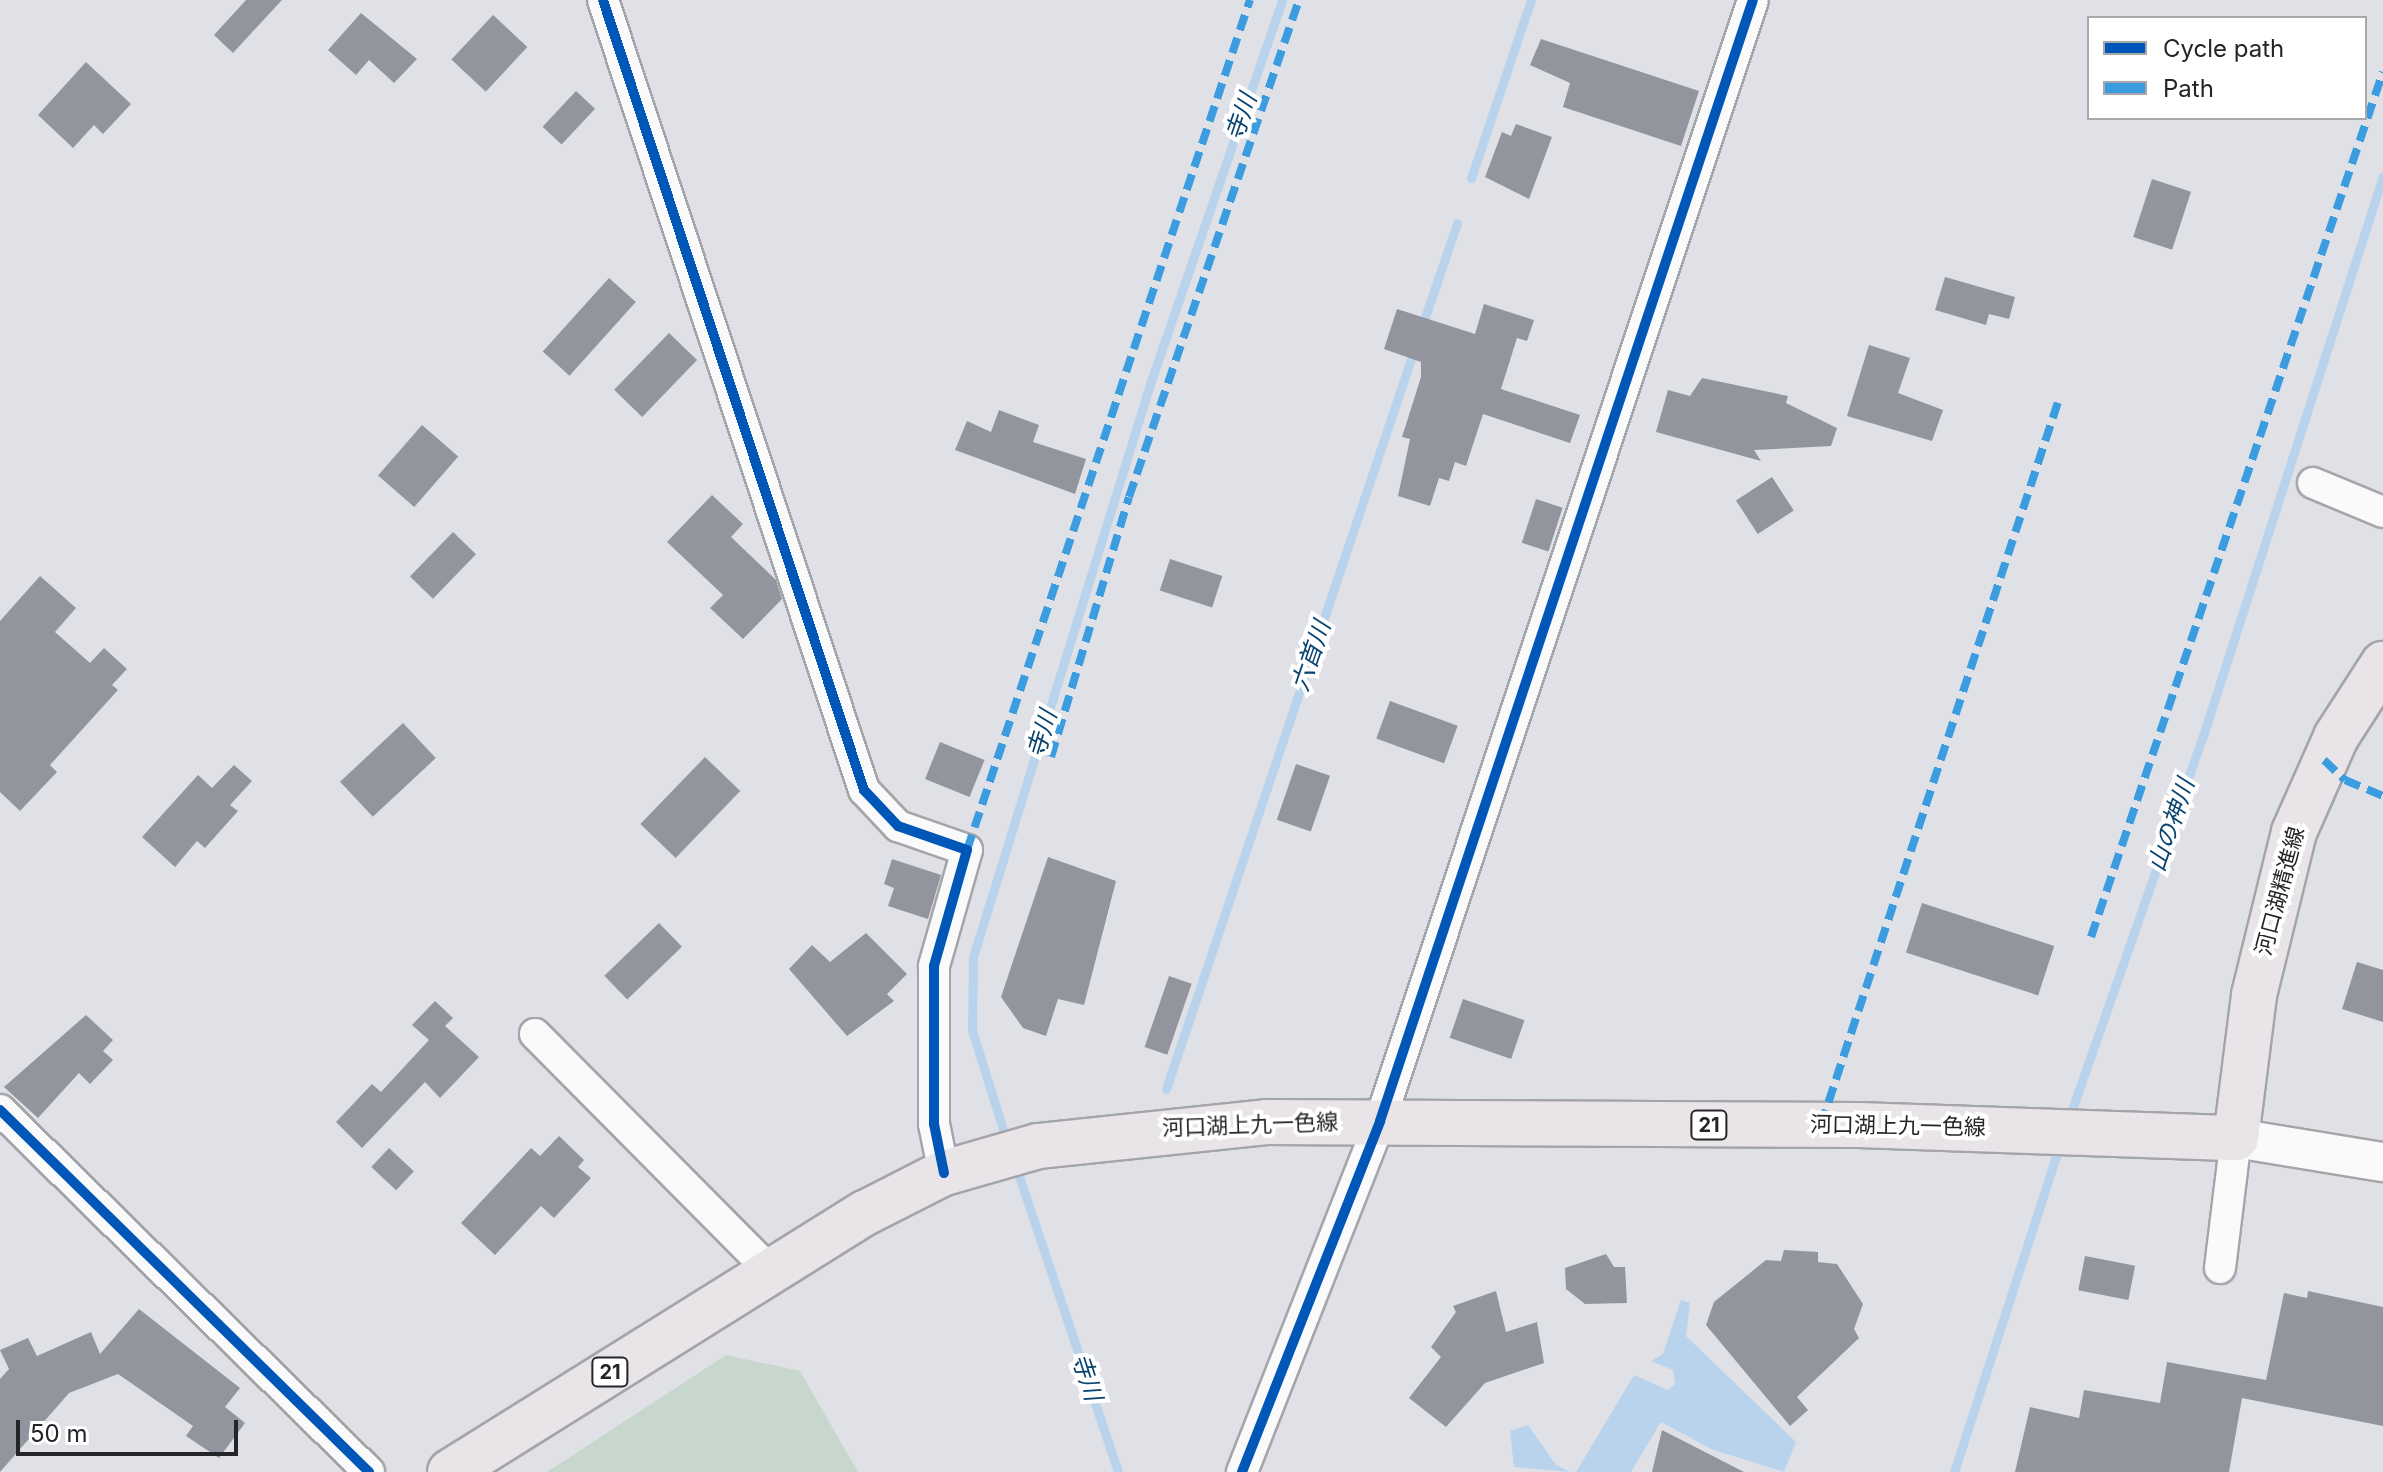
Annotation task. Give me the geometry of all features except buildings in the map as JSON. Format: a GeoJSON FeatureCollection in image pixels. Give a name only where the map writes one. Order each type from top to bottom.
{"type":"FeatureCollection","features":[{"type":"Feature","properties":{"kind":"main road","name":"河口湖精進線"},"geometry":{"type":"LineString","coordinates":[[2236,1138],[2254,995],[2294,832],[2336,737],[2383,664]]}},
{"type":"Feature","properties":{"kind":"main road","name":"河口湖上九一色線"},"geometry":{"type":"LineString","coordinates":[[450,1472],[769,1270],[956,1170],[1026,1150],[1158,1129],[1380,1121],[2038,1129],[2236,1138]]}},
{"type":"Feature","properties":{"kind":"street"},"geometry":{"type":"LineString","coordinates":[[603,0],[864,790],[898,826],[967,850],[934,966],[934,1124],[956,1170]]}},
{"type":"Feature","properties":{"kind":"street"},"geometry":{"type":"LineString","coordinates":[[1242,1472],[1380,1121],[1753,0]]}},
{"type":"Feature","properties":{"kind":"street"},"geometry":{"type":"LineString","coordinates":[[2313,483],[2383,512]]}},
{"type":"Feature","properties":{"kind":"street"},"geometry":{"type":"LineString","coordinates":[[535,1034],[769,1270]]}},
{"type":"Feature","properties":{"kind":"street"},"geometry":{"type":"LineString","coordinates":[[0,1110],[369,1472]]}},
{"type":"Feature","properties":{"kind":"street"},"geometry":{"type":"LineString","coordinates":[[2220,1268],[2236,1138],[2383,1162]]}},
{"type":"Feature","properties":{"kind":"shaded area"},"geometry":{"type":"Polygon","coordinates":[[[726,1355],[800,1371],[858,1472],[547,1472],[726,1355]]]}},
{"type":"Feature","properties":{"kind":"water"},"geometry":{"type":"Polygon","coordinates":[[[1681,1300],[1690,1303],[1686,1336],[1796,1442],[1784,1472],[1711,1449],[1661,1422],[1631,1472],[1576,1472],[1634,1375],[1668,1390],[1675,1384],[1673,1370],[1651,1361],[1663,1354],[1681,1300]]]}},
{"type":"Feature","properties":{"kind":"water"},"geometry":{"type":"Polygon","coordinates":[[[1528,1425],[1556,1465],[1570,1472],[1514,1467],[1510,1431],[1528,1425]]]}},
{"type":"Feature","properties":{"kind":"waterway","name":"寺川"},"geometry":{"type":"LineString","coordinates":[[1007,1142],[972,1030],[973,957],[1150,384],[1282,0]]}},
{"type":"Feature","properties":{"kind":"waterway","name":"六首川"},"geometry":{"type":"LineString","coordinates":[[1471,178],[1531,0]]}},
{"type":"Feature","properties":{"kind":"waterway"},"geometry":{"type":"LineString","coordinates":[[2068,1121],[2202,739],[2383,176]]}},
{"type":"Feature","properties":{"kind":"waterway","name":"六首川"},"geometry":{"type":"LineString","coordinates":[[1421,329],[1457,223]]}},
{"type":"Feature","properties":{"kind":"waterway","name":"六首川"},"geometry":{"type":"LineString","coordinates":[[1166,1089],[1415,347]]}},
{"type":"Feature","properties":{"kind":"waterway","name":"山の神川"},"geometry":{"type":"LineString","coordinates":[[1954,1472],[2060,1143]]}},
{"type":"Feature","properties":{"kind":"waterway","name":"寺川"},"geometry":{"type":"LineString","coordinates":[[1015,1164],[1118,1472]]}},
{"type":"Feature","properties":{"kind":"marked path"},"geometry":{"type":"LineString","coordinates":[[967,850],[1250,0]]}},
{"type":"Feature","properties":{"kind":"marked path"},"geometry":{"type":"LineString","coordinates":[[1051,757],[1129,497],[1299,0]]}},
{"type":"Feature","properties":{"kind":"marked path"},"geometry":{"type":"LineString","coordinates":[[2367,119],[2383,72]]}},
{"type":"Feature","properties":{"kind":"marked path"},"geometry":{"type":"LineString","coordinates":[[2091,937],[2367,120]]}},
{"type":"Feature","properties":{"kind":"marked path"},"geometry":{"type":"LineString","coordinates":[[1821,1125],[2060,396]]}},
{"type":"Feature","properties":{"kind":"marked path"},"geometry":{"type":"LineString","coordinates":[[2324,760],[2345,780],[2383,796]]}},
{"type":"Feature","properties":{"kind":"cycle path"},"geometry":{"type":"LineString","coordinates":[[603,0],[864,790],[898,826],[967,850],[934,966],[934,1124],[944,1173]]}},
{"type":"Feature","properties":{"kind":"cycle path"},"geometry":{"type":"LineString","coordinates":[[1242,1472],[1380,1121],[1753,0]]}},
{"type":"Feature","properties":{"kind":"cycle path"},"geometry":{"type":"LineString","coordinates":[[0,1110],[369,1472]]}}]}
